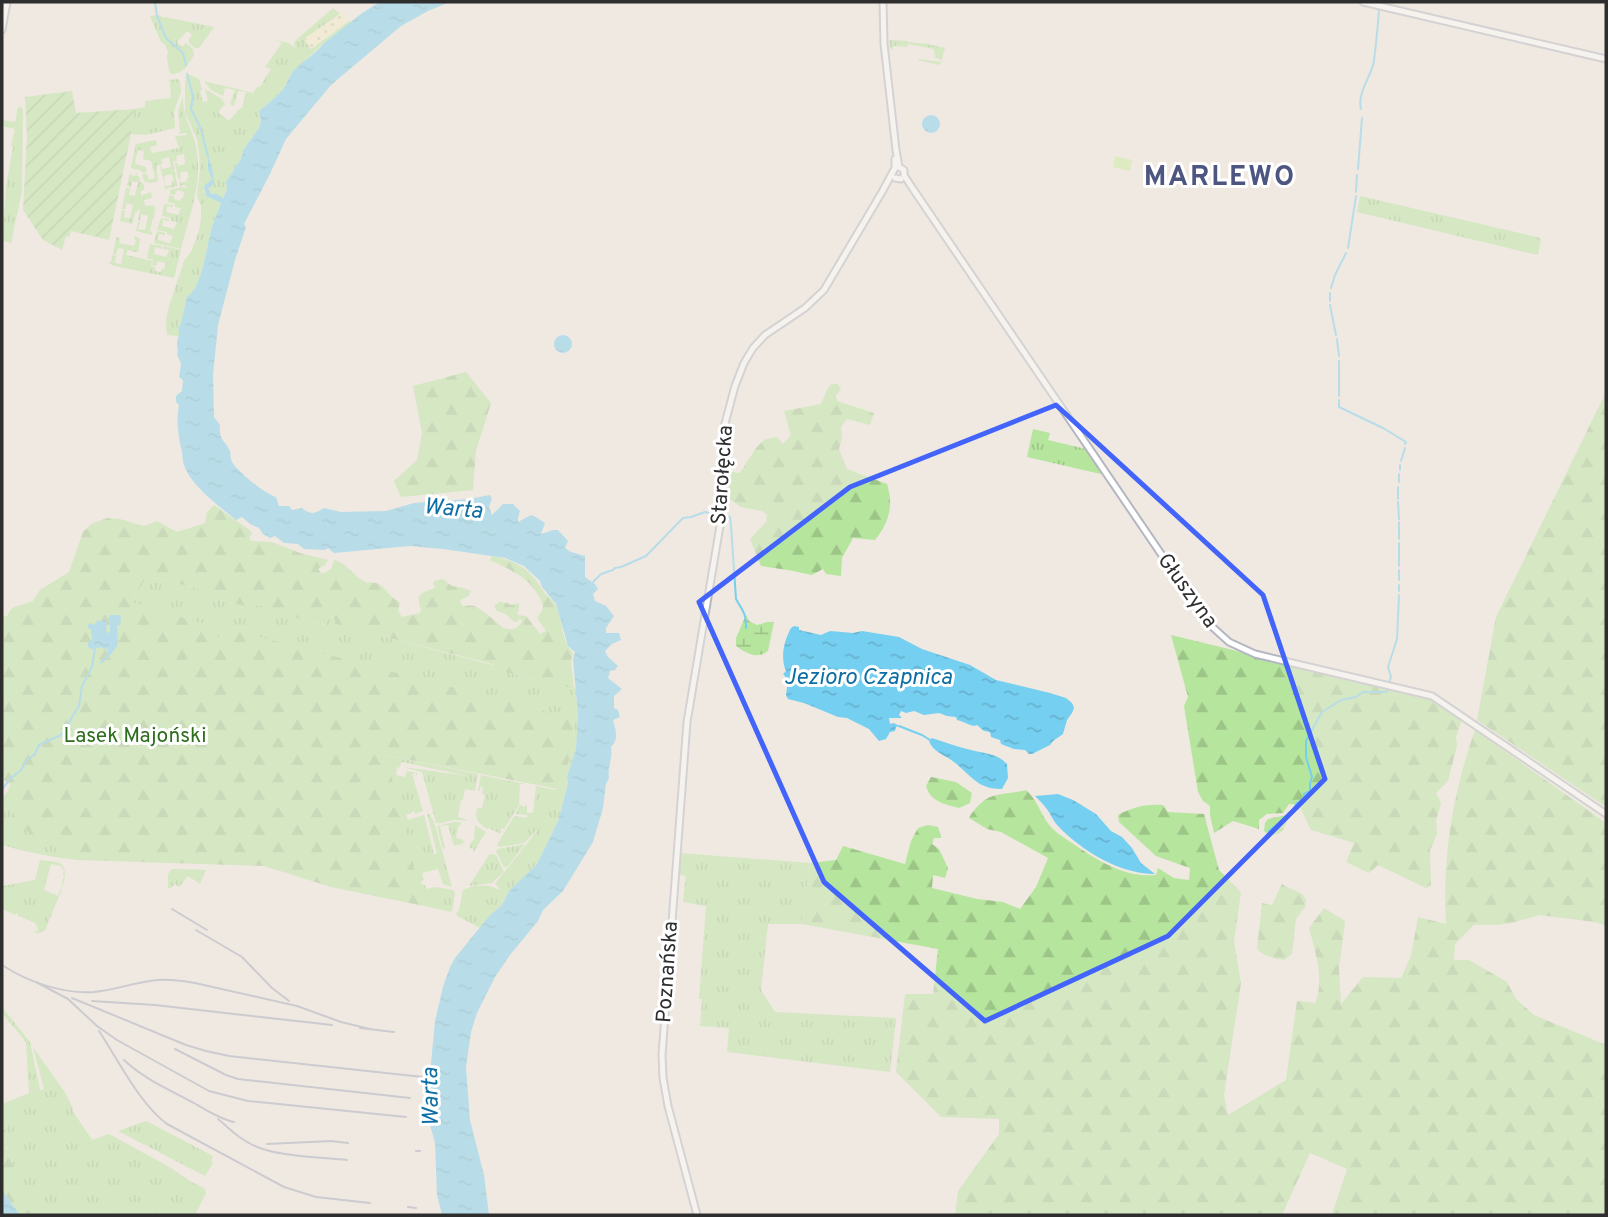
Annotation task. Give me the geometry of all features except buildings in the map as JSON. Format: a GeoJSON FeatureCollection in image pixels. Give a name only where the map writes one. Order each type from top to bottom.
{"type":"FeatureCollection","features":[{"type":"Feature","properties":{"kind":"street"},"geometry":{"type":"LineString","coordinates":[[2,30],[7,2]]}},
{"type":"Feature","properties":{"kind":"street","name":"Starołęcka"},"geometry":{"type":"LineString","coordinates":[[687,726],[724,502],[723,431],[740,372],[751,351],[762,338],[804,308],[824,289],[882,192],[898,174],[883,2]]}},
{"type":"Feature","properties":{"kind":"street"},"geometry":{"type":"LineString","coordinates":[[1363,2],[1606,58]]}},
{"type":"Feature","properties":{"kind":"street","name":"Głuszyna"},"geometry":{"type":"LineString","coordinates":[[898,174],[913,189],[1191,601],[1217,632],[1235,645],[1255,654],[1432,696],[1606,814]]}},
{"type":"Feature","properties":{"kind":"street","name":"Poznańska"},"geometry":{"type":"LineString","coordinates":[[687,726],[663,1078],[697,1215]]}},
{"type":"Feature","properties":{"kind":"highlighted area"},"geometry":{"type":"Polygon","coordinates":[[[1056,405],[1263,595],[1325,779],[1168,936],[985,1021],[824,882],[699,602],[850,487],[1056,405]]]}},
{"type":"Feature","properties":{"kind":"green space"},"geometry":{"type":"Polygon","coordinates":[[[333,8],[340,14],[304,39],[311,49],[349,21],[351,23],[323,44],[290,75],[279,94],[259,111],[259,128],[243,150],[242,157],[226,182],[227,190],[223,198],[211,194],[208,189],[214,184],[209,160],[208,170],[212,179],[204,189],[206,196],[222,203],[213,224],[201,274],[193,292],[187,298],[178,329],[179,336],[167,335],[169,306],[184,261],[191,252],[199,231],[201,219],[201,205],[197,196],[199,153],[197,139],[185,112],[185,77],[188,74],[199,79],[203,102],[208,101],[205,89],[222,99],[225,104],[218,112],[229,121],[242,108],[246,92],[238,91],[233,106],[230,104],[235,90],[225,88],[223,96],[211,90],[204,81],[253,93],[271,69],[265,67],[282,43],[274,40],[296,48],[295,41],[333,8]]]}},
{"type":"Feature","properties":{"kind":"green space"},"geometry":{"type":"Polygon","coordinates":[[[160,15],[214,27],[199,48],[189,43],[192,35],[187,31],[177,42],[182,47],[186,43],[193,49],[194,55],[180,72],[169,72],[168,52],[150,16],[160,15]]]}},
{"type":"Feature","properties":{"kind":"green space"},"geometry":{"type":"Polygon","coordinates":[[[889,40],[945,48],[940,65],[918,60],[940,62],[941,60],[935,57],[934,49],[908,44],[907,47],[893,46],[890,49],[889,40]]]}},
{"type":"Feature","properties":{"kind":"green space"},"geometry":{"type":"Polygon","coordinates":[[[178,79],[181,92],[174,111],[175,128],[146,135],[131,134],[134,109],[145,107],[145,101],[171,98],[168,80],[178,79]]]}},
{"type":"Feature","properties":{"kind":"green space"},"geometry":{"type":"Polygon","coordinates":[[[72,91],[76,113],[134,109],[109,240],[71,231],[69,237],[66,236],[62,250],[43,240],[23,210],[27,136],[25,97],[72,91]]]}},
{"type":"Feature","properties":{"kind":"green space"},"geometry":{"type":"Polygon","coordinates":[[[183,96],[184,112],[196,145],[198,177],[181,249],[154,243],[157,231],[165,233],[159,234],[158,240],[170,243],[173,236],[167,232],[157,230],[161,218],[169,219],[163,220],[162,226],[174,229],[177,222],[162,216],[164,204],[173,205],[167,206],[166,212],[178,215],[181,208],[168,202],[169,195],[180,201],[184,192],[177,190],[175,195],[170,194],[170,190],[181,187],[192,189],[185,185],[180,186],[179,180],[181,183],[189,177],[187,171],[180,173],[181,178],[178,179],[175,163],[177,162],[178,166],[185,164],[184,154],[176,156],[177,161],[173,162],[177,186],[165,189],[164,183],[166,186],[172,185],[174,181],[172,174],[164,176],[164,182],[160,166],[162,169],[171,167],[169,157],[161,159],[162,164],[156,166],[158,181],[144,181],[142,174],[147,174],[149,180],[155,178],[151,161],[143,159],[144,151],[138,150],[134,158],[135,164],[146,167],[147,172],[142,173],[131,168],[136,144],[156,140],[157,145],[150,147],[152,153],[179,148],[175,136],[187,135],[178,133],[178,111],[183,96]]]}},
{"type":"Feature","properties":{"kind":"green space"},"geometry":{"type":"Polygon","coordinates":[[[18,107],[23,110],[22,191],[11,243],[3,241],[2,248],[6,186],[15,129],[2,126],[2,120],[15,122],[18,107]]]}},
{"type":"Feature","properties":{"kind":"green space"},"geometry":{"type":"Polygon","coordinates":[[[1115,156],[1132,160],[1130,171],[1113,167],[1115,156]]]}},
{"type":"Feature","properties":{"kind":"green space"},"geometry":{"type":"Polygon","coordinates":[[[130,172],[135,176],[138,174],[136,176],[139,176],[140,182],[144,184],[141,196],[151,192],[152,198],[144,200],[145,206],[154,205],[157,211],[154,214],[156,218],[153,218],[151,235],[136,231],[138,222],[138,229],[145,230],[148,216],[141,214],[140,221],[138,220],[138,209],[132,224],[120,221],[122,210],[125,211],[124,217],[130,219],[133,205],[127,203],[125,209],[122,209],[126,188],[130,188],[129,195],[135,196],[138,182],[132,181],[131,187],[127,186],[130,172]]]}},
{"type":"Feature","properties":{"kind":"green space"},"geometry":{"type":"Polygon","coordinates":[[[1360,196],[1541,238],[1538,255],[1357,212],[1360,196]]]}},
{"type":"Feature","properties":{"kind":"green space"},"geometry":{"type":"Polygon","coordinates":[[[135,236],[140,239],[138,252],[128,250],[126,255],[152,261],[151,266],[155,267],[155,271],[161,272],[165,263],[158,261],[156,266],[152,265],[153,260],[147,258],[150,244],[162,246],[162,249],[155,247],[154,254],[166,257],[169,250],[163,249],[163,246],[181,250],[174,278],[108,263],[111,262],[112,255],[116,256],[115,263],[121,264],[124,249],[118,248],[116,255],[113,254],[116,237],[120,238],[119,243],[134,246],[135,236]]]}},
{"type":"Feature","properties":{"kind":"green space"},"geometry":{"type":"Polygon","coordinates":[[[466,372],[491,403],[476,451],[473,490],[401,497],[394,481],[417,460],[422,433],[413,386],[466,372]]]}},
{"type":"Feature","properties":{"kind":"green space"},"geometry":{"type":"Polygon","coordinates":[[[831,384],[838,384],[841,390],[836,395],[837,401],[874,413],[870,425],[847,419],[841,427],[839,449],[847,469],[887,484],[890,506],[887,520],[875,540],[853,538],[842,558],[841,576],[826,574],[823,569],[812,575],[761,566],[750,539],[766,522],[767,515],[762,511],[741,507],[728,498],[727,475],[731,472],[740,473],[765,439],[777,437],[783,444],[791,435],[784,411],[821,404],[831,384]]]}},
{"type":"Feature","properties":{"kind":"green space"},"geometry":{"type":"Polygon","coordinates":[[[1606,392],[1606,807],[1477,720],[1496,617],[1606,392]]]}},
{"type":"Feature","properties":{"kind":"green space"},"geometry":{"type":"Polygon","coordinates":[[[1033,429],[1050,433],[1048,440],[1086,449],[1105,475],[1027,457],[1033,429]]]}},
{"type":"Feature","properties":{"kind":"green space","name":"Lasek Majoński"},"geometry":{"type":"Polygon","coordinates":[[[214,505],[251,531],[251,541],[272,542],[328,560],[318,569],[322,574],[331,569],[334,560],[337,561],[367,583],[381,586],[400,603],[398,611],[402,617],[420,613],[420,595],[435,588],[434,581],[443,579],[452,586],[471,591],[469,596],[460,600],[462,606],[476,607],[503,628],[514,629],[522,621],[513,621],[497,611],[494,606],[499,602],[511,605],[519,603],[517,615],[526,616],[540,634],[546,631],[537,618],[543,605],[534,588],[517,574],[490,560],[492,556],[515,563],[527,571],[556,606],[566,642],[573,653],[571,661],[574,689],[493,669],[492,664],[335,624],[332,616],[324,620],[325,625],[292,617],[276,609],[259,605],[245,606],[211,598],[200,589],[147,576],[131,602],[208,625],[209,632],[217,638],[221,635],[221,627],[574,719],[573,749],[564,776],[563,790],[385,755],[424,906],[331,887],[264,866],[77,860],[72,854],[39,839],[12,821],[19,789],[2,779],[2,617],[7,616],[14,607],[33,601],[40,590],[69,572],[83,532],[91,524],[107,518],[144,526],[157,521],[177,532],[205,523],[207,512],[214,505]]]}},
{"type":"Feature","properties":{"kind":"green space"},"geometry":{"type":"Polygon","coordinates":[[[146,576],[200,589],[211,598],[245,606],[259,605],[276,609],[292,617],[324,625],[324,620],[331,616],[336,624],[492,665],[493,669],[573,689],[575,686],[578,716],[576,749],[567,775],[568,782],[558,821],[537,864],[509,891],[502,905],[480,928],[457,916],[463,890],[490,886],[499,890],[495,884],[537,831],[524,843],[500,847],[497,845],[514,816],[527,818],[527,815],[515,814],[520,805],[524,807],[527,804],[527,813],[533,813],[536,786],[556,790],[565,783],[564,776],[573,749],[574,719],[222,628],[217,639],[209,632],[131,603],[146,576]]]}},
{"type":"Feature","properties":{"kind":"green space"},"geometry":{"type":"Polygon","coordinates":[[[746,615],[749,621],[757,625],[774,622],[768,651],[764,654],[752,655],[736,646],[736,638],[746,615]]]}},
{"type":"Feature","properties":{"kind":"green space"},"geometry":{"type":"Polygon","coordinates":[[[1171,635],[1414,694],[1439,703],[1462,720],[1448,781],[1436,793],[1441,803],[1436,821],[1437,834],[1430,850],[1431,885],[1426,888],[1378,865],[1369,873],[1346,862],[1354,843],[1311,830],[1299,805],[1289,804],[1283,813],[1267,814],[1259,820],[1259,829],[1233,821],[1214,833],[1210,806],[1198,792],[1184,706],[1188,697],[1171,635]]]}},
{"type":"Feature","properties":{"kind":"green space"},"geometry":{"type":"Polygon","coordinates":[[[1475,730],[1606,823],[1606,926],[1595,922],[1539,915],[1512,923],[1474,925],[1455,944],[1454,960],[1469,960],[1507,982],[1516,999],[1534,1015],[1606,1045],[1606,1215],[1332,1215],[1347,1169],[1310,1153],[1282,1215],[955,1215],[958,1191],[999,1134],[999,1119],[941,1117],[896,1072],[905,994],[933,994],[938,949],[802,924],[810,863],[836,860],[843,846],[905,864],[911,841],[918,828],[928,825],[938,827],[941,838],[934,838],[932,844],[939,849],[948,868],[945,878],[933,875],[932,888],[1003,902],[1020,909],[1036,887],[1048,858],[969,818],[979,805],[990,797],[1026,790],[1052,828],[1101,861],[1133,874],[1156,875],[1158,868],[1174,878],[1189,880],[1190,868],[1156,856],[1119,822],[1118,815],[1140,807],[1157,805],[1163,805],[1168,812],[1204,814],[1219,870],[1241,892],[1234,942],[1241,983],[1224,1095],[1228,1115],[1286,1080],[1297,1001],[1315,1003],[1318,994],[1318,966],[1309,928],[1324,908],[1345,921],[1339,969],[1341,1004],[1363,977],[1401,978],[1411,956],[1418,917],[1446,924],[1446,875],[1451,826],[1467,753],[1475,730]]]}},
{"type":"Feature","properties":{"kind":"green space"},"geometry":{"type":"Polygon","coordinates":[[[384,755],[478,774],[475,791],[465,789],[461,800],[458,817],[468,820],[436,823],[422,772],[403,767],[468,776],[402,762],[399,768],[397,767],[396,775],[405,777],[407,771],[417,773],[417,778],[416,773],[412,774],[423,811],[406,815],[408,820],[424,815],[434,854],[437,853],[429,814],[434,822],[452,887],[443,884],[438,869],[422,873],[422,885],[425,885],[426,889],[435,887],[453,890],[455,893],[452,912],[424,906],[384,755]]]}},
{"type":"Feature","properties":{"kind":"green space"},"geometry":{"type":"Polygon","coordinates":[[[481,775],[525,784],[520,784],[519,805],[504,829],[500,830],[500,834],[487,829],[477,818],[477,808],[482,808],[485,795],[482,794],[483,787],[478,791],[481,775]]]}},
{"type":"Feature","properties":{"kind":"green space"},"geometry":{"type":"Polygon","coordinates":[[[931,777],[956,782],[972,793],[970,803],[959,808],[935,799],[926,786],[931,777]]]}},
{"type":"Feature","properties":{"kind":"green space"},"geometry":{"type":"Polygon","coordinates":[[[11,783],[19,788],[50,843],[73,854],[77,860],[2,845],[2,798],[11,783]]]}},
{"type":"Feature","properties":{"kind":"green space"},"geometry":{"type":"Polygon","coordinates":[[[1287,815],[1289,817],[1281,833],[1268,835],[1264,831],[1268,819],[1287,815]]]}},
{"type":"Feature","properties":{"kind":"green space"},"geometry":{"type":"Polygon","coordinates":[[[461,822],[456,838],[464,843],[454,846],[448,825],[440,826],[445,848],[443,849],[437,827],[438,826],[461,822]]]}},
{"type":"Feature","properties":{"kind":"green space"},"geometry":{"type":"Polygon","coordinates":[[[475,825],[486,832],[473,853],[470,843],[474,840],[475,825]]]}},
{"type":"Feature","properties":{"kind":"green space"},"geometry":{"type":"Polygon","coordinates":[[[525,844],[507,867],[504,867],[496,851],[525,844]]]}},
{"type":"Feature","properties":{"kind":"green space"},"geometry":{"type":"Polygon","coordinates":[[[680,853],[810,863],[802,924],[768,924],[761,990],[775,1012],[896,1018],[890,1072],[727,1052],[729,1028],[700,1026],[702,999],[699,999],[706,906],[683,902],[686,876],[679,875],[680,853]]]}},
{"type":"Feature","properties":{"kind":"green space"},"geometry":{"type":"Polygon","coordinates":[[[489,855],[496,855],[504,872],[492,883],[469,886],[489,855]]]}},
{"type":"Feature","properties":{"kind":"green space"},"geometry":{"type":"Polygon","coordinates":[[[40,860],[58,862],[65,871],[65,876],[61,866],[51,864],[44,890],[58,896],[65,878],[61,892],[45,930],[39,933],[33,932],[38,931],[35,923],[2,909],[2,886],[35,880],[40,860]]]}},
{"type":"Feature","properties":{"kind":"green space"},"geometry":{"type":"Polygon","coordinates":[[[172,869],[206,870],[200,884],[188,876],[179,887],[175,884],[168,888],[168,874],[172,869]]]}},
{"type":"Feature","properties":{"kind":"green space"},"geometry":{"type":"Polygon","coordinates":[[[1282,884],[1302,894],[1306,900],[1305,907],[1296,919],[1292,954],[1284,960],[1273,958],[1257,949],[1262,903],[1272,905],[1282,884]]]}},
{"type":"Feature","properties":{"kind":"green space"},"geometry":{"type":"Polygon","coordinates":[[[2,1007],[30,1042],[40,1090],[44,1089],[33,1047],[66,1094],[72,1110],[92,1140],[109,1134],[204,1188],[206,1193],[195,1215],[37,1215],[2,1190],[2,1180],[8,1174],[7,1169],[13,1165],[6,1146],[2,1104],[29,1093],[26,1042],[2,1013],[2,1007]]]}},
{"type":"Feature","properties":{"kind":"green space"},"geometry":{"type":"Polygon","coordinates":[[[2,1121],[7,1136],[6,1148],[10,1152],[8,1157],[13,1165],[12,1169],[7,1169],[9,1177],[5,1181],[2,1180],[2,1121]]]}},
{"type":"Feature","properties":{"kind":"green space"},"geometry":{"type":"Polygon","coordinates":[[[146,1121],[213,1156],[213,1163],[205,1176],[118,1131],[146,1121]]]}},
{"type":"Feature","properties":{"kind":"green space"},"geometry":{"type":"Polygon","coordinates":[[[2,1190],[11,1194],[37,1215],[20,1215],[2,1190]]]}},
{"type":"Feature","properties":{"kind":"sand"},"geometry":{"type":"Polygon","coordinates":[[[343,12],[349,21],[311,49],[304,39],[343,12]]]}},
{"type":"Feature","properties":{"kind":"water","name":"Warta"},"geometry":{"type":"Polygon","coordinates":[[[380,2],[450,2],[401,26],[331,85],[286,139],[244,224],[246,227],[218,325],[213,375],[214,417],[220,425],[221,437],[235,466],[259,487],[276,497],[279,506],[289,506],[292,510],[302,508],[313,513],[324,508],[341,512],[386,511],[414,503],[490,495],[492,499],[489,507],[492,515],[503,504],[513,504],[520,511],[518,522],[531,515],[536,517],[545,523],[541,534],[558,530],[568,541],[565,548],[585,556],[585,577],[598,589],[593,594],[595,601],[606,606],[614,616],[606,628],[606,633],[619,633],[621,640],[605,651],[618,666],[610,671],[608,678],[622,689],[614,696],[614,708],[618,710],[620,717],[613,720],[616,738],[611,747],[609,778],[593,842],[563,891],[543,910],[538,921],[495,977],[471,1032],[466,1067],[470,1120],[484,1175],[489,1215],[442,1215],[437,1195],[435,1143],[430,1125],[433,1118],[429,1104],[429,1071],[435,1021],[443,987],[455,958],[490,915],[502,905],[509,891],[537,864],[558,821],[568,783],[567,776],[576,749],[578,716],[573,659],[575,652],[568,646],[556,604],[540,581],[524,566],[505,558],[410,546],[334,553],[328,548],[304,549],[298,544],[284,543],[275,536],[270,538],[242,517],[236,520],[206,495],[188,473],[183,463],[178,427],[179,405],[176,396],[182,391],[183,380],[179,377],[181,364],[177,354],[178,329],[187,297],[201,274],[221,203],[206,196],[204,186],[212,179],[208,170],[208,157],[214,184],[208,189],[211,194],[223,198],[227,190],[226,182],[242,157],[243,150],[259,128],[259,111],[281,91],[298,66],[362,13],[380,2]]]}},
{"type":"Feature","properties":{"kind":"water"},"geometry":{"type":"Polygon","coordinates":[[[931,115],[937,118],[940,124],[937,130],[931,133],[925,130],[922,124],[925,118],[931,115]]]}},
{"type":"Feature","properties":{"kind":"water"},"geometry":{"type":"Polygon","coordinates":[[[563,335],[569,338],[572,344],[569,350],[563,353],[557,350],[554,344],[557,338],[563,335]]]}},
{"type":"Feature","properties":{"kind":"water"},"geometry":{"type":"Polygon","coordinates":[[[110,615],[121,617],[120,625],[117,626],[118,644],[101,664],[108,650],[88,647],[92,639],[88,625],[94,625],[98,620],[101,622],[104,619],[107,622],[106,632],[109,633],[110,615]]]}},
{"type":"Feature","properties":{"kind":"water","name":"Jezioro Czapnica"},"geometry":{"type":"Polygon","coordinates":[[[794,626],[799,627],[799,630],[821,635],[830,631],[862,631],[899,637],[922,649],[970,665],[996,680],[1066,698],[1074,708],[1063,734],[1050,745],[1032,754],[1001,744],[1000,740],[991,737],[990,732],[977,725],[939,713],[924,715],[914,711],[901,711],[899,715],[902,718],[889,718],[890,724],[899,726],[890,732],[886,739],[879,741],[869,729],[847,718],[788,699],[788,680],[783,674],[786,671],[783,655],[786,638],[794,626]]]}},
{"type":"Feature","properties":{"kind":"water"},"geometry":{"type":"Polygon","coordinates":[[[932,738],[1003,760],[1007,764],[1008,778],[1002,789],[986,787],[975,781],[933,748],[929,741],[932,738]]]}},
{"type":"Feature","properties":{"kind":"water"},"geometry":{"type":"Polygon","coordinates":[[[1058,794],[1096,814],[1111,831],[1122,837],[1141,863],[1155,874],[1115,865],[1078,844],[1056,824],[1035,796],[1058,794]]]}},
{"type":"Feature","properties":{"kind":"water"},"geometry":{"type":"Polygon","coordinates":[[[2,1190],[20,1215],[2,1215],[2,1190]]]}},
{"type":"Feature","properties":{"kind":"waterway"},"geometry":{"type":"LineString","coordinates":[[155,2],[157,16],[166,38],[183,53],[186,65]]}},
{"type":"Feature","properties":{"kind":"waterway"},"geometry":{"type":"LineString","coordinates":[[1361,109],[1361,97],[1374,61],[1379,9]]}},
{"type":"Feature","properties":{"kind":"waterway"},"geometry":{"type":"LineString","coordinates":[[187,74],[193,96],[191,109],[201,129],[208,157]]}},
{"type":"Feature","properties":{"kind":"waterway"},"geometry":{"type":"LineString","coordinates":[[1358,169],[1362,118]]}},
{"type":"Feature","properties":{"kind":"waterway"},"geometry":{"type":"LineString","coordinates":[[1356,192],[1357,175]]}},
{"type":"Feature","properties":{"kind":"waterway"},"geometry":{"type":"LineString","coordinates":[[1348,248],[1356,196]]}},
{"type":"Feature","properties":{"kind":"waterway"},"geometry":{"type":"LineString","coordinates":[[1331,288],[1346,253]]}},
{"type":"Feature","properties":{"kind":"waterway"},"geometry":{"type":"LineString","coordinates":[[1330,293],[1330,301]]}},
{"type":"Feature","properties":{"kind":"waterway"},"geometry":{"type":"LineString","coordinates":[[1330,305],[1336,335]]}},
{"type":"Feature","properties":{"kind":"waterway"},"geometry":{"type":"LineString","coordinates":[[1337,339],[1339,356]]}},
{"type":"Feature","properties":{"kind":"waterway"},"geometry":{"type":"LineString","coordinates":[[1339,361],[1339,396]]}},
{"type":"Feature","properties":{"kind":"waterway"},"geometry":{"type":"LineString","coordinates":[[1339,400],[1339,407],[1383,428],[1406,442],[1405,444]]}},
{"type":"Feature","properties":{"kind":"waterway"},"geometry":{"type":"LineString","coordinates":[[1401,461],[1405,448]]}},
{"type":"Feature","properties":{"kind":"waterway"},"geometry":{"type":"LineString","coordinates":[[1400,465],[1400,470]]}},
{"type":"Feature","properties":{"kind":"waterway"},"geometry":{"type":"LineString","coordinates":[[1399,474],[1399,482]]}},
{"type":"Feature","properties":{"kind":"waterway"},"geometry":{"type":"LineString","coordinates":[[1398,487],[1398,499]]}},
{"type":"Feature","properties":{"kind":"waterway"},"geometry":{"type":"LineString","coordinates":[[1398,502],[1399,519]]}},
{"type":"Feature","properties":{"kind":"waterway"},"geometry":{"type":"LineString","coordinates":[[593,582],[601,574],[646,556],[683,518],[705,512],[719,515]]}},
{"type":"Feature","properties":{"kind":"waterway"},"geometry":{"type":"LineString","coordinates":[[725,515],[730,517],[736,599],[745,615],[746,628]]}},
{"type":"Feature","properties":{"kind":"waterway"},"geometry":{"type":"LineString","coordinates":[[1399,522],[1399,539]]}},
{"type":"Feature","properties":{"kind":"waterway"},"geometry":{"type":"LineString","coordinates":[[1399,543],[1399,566]]}},
{"type":"Feature","properties":{"kind":"waterway"},"geometry":{"type":"LineString","coordinates":[[1399,570],[1399,580]]}},
{"type":"Feature","properties":{"kind":"waterway"},"geometry":{"type":"LineString","coordinates":[[1399,585],[1399,591]]}},
{"type":"Feature","properties":{"kind":"waterway"},"geometry":{"type":"LineString","coordinates":[[1389,683],[1391,677],[1388,667],[1397,639],[1399,595]]}},
{"type":"Feature","properties":{"kind":"waterway"},"geometry":{"type":"LineString","coordinates":[[2,789],[35,754],[39,745],[61,735],[79,706],[82,686],[92,667],[95,648]]}},
{"type":"Feature","properties":{"kind":"waterway"},"geometry":{"type":"LineString","coordinates":[[1269,831],[1291,813],[1304,798],[1304,794],[1310,791],[1312,777],[1306,757],[1306,741],[1322,712],[1341,700],[1356,697],[1363,692],[1386,692],[1388,689]]}},
{"type":"Feature","properties":{"kind":"waterway"},"geometry":{"type":"LineString","coordinates":[[899,726],[930,740]]}},
{"type":"Feature","properties":{"kind":"railway"},"geometry":{"type":"LineString","coordinates":[[172,909],[207,930]]}},
{"type":"Feature","properties":{"kind":"railway"},"geometry":{"type":"LineString","coordinates":[[196,930],[242,957],[272,988],[289,1001]]}},
{"type":"Feature","properties":{"kind":"railway"},"geometry":{"type":"LineString","coordinates":[[2,965],[34,982],[70,991],[94,992],[158,980],[195,983],[297,1006],[370,1029]]}},
{"type":"Feature","properties":{"kind":"railway"},"geometry":{"type":"LineString","coordinates":[[36,982],[68,999],[117,1040],[209,1091],[248,1101],[406,1117]]}},
{"type":"Feature","properties":{"kind":"railway"},"geometry":{"type":"LineString","coordinates":[[72,998],[206,1051],[229,1056],[423,1077]]}},
{"type":"Feature","properties":{"kind":"railway"},"geometry":{"type":"LineString","coordinates":[[92,1001],[155,1005],[332,1025]]}},
{"type":"Feature","properties":{"kind":"railway"},"geometry":{"type":"LineString","coordinates":[[360,1028],[394,1032]]}},
{"type":"Feature","properties":{"kind":"railway"},"geometry":{"type":"LineString","coordinates":[[99,1031],[138,1093],[167,1124],[284,1187],[316,1197],[370,1203]]}},
{"type":"Feature","properties":{"kind":"railway"},"geometry":{"type":"LineString","coordinates":[[175,1049],[238,1079],[410,1098]]}},
{"type":"Feature","properties":{"kind":"railway"},"geometry":{"type":"LineString","coordinates":[[124,1060],[158,1084],[213,1114],[234,1122]]}},
{"type":"Feature","properties":{"kind":"railway"},"geometry":{"type":"LineString","coordinates":[[218,1119],[240,1138],[259,1148],[296,1156],[347,1160]]}},
{"type":"Feature","properties":{"kind":"railway"},"geometry":{"type":"LineString","coordinates":[[267,1144],[331,1141],[348,1143]]}},
{"type":"Feature","properties":{"kind":"railway"},"geometry":{"type":"LineString","coordinates":[[408,1207],[416,1208]]}},
{"type":"Feature","properties":{"kind":"district","name":"MARLEWO"},"geometry":{"type":"Point","coordinates":[1220,178]}}]}
